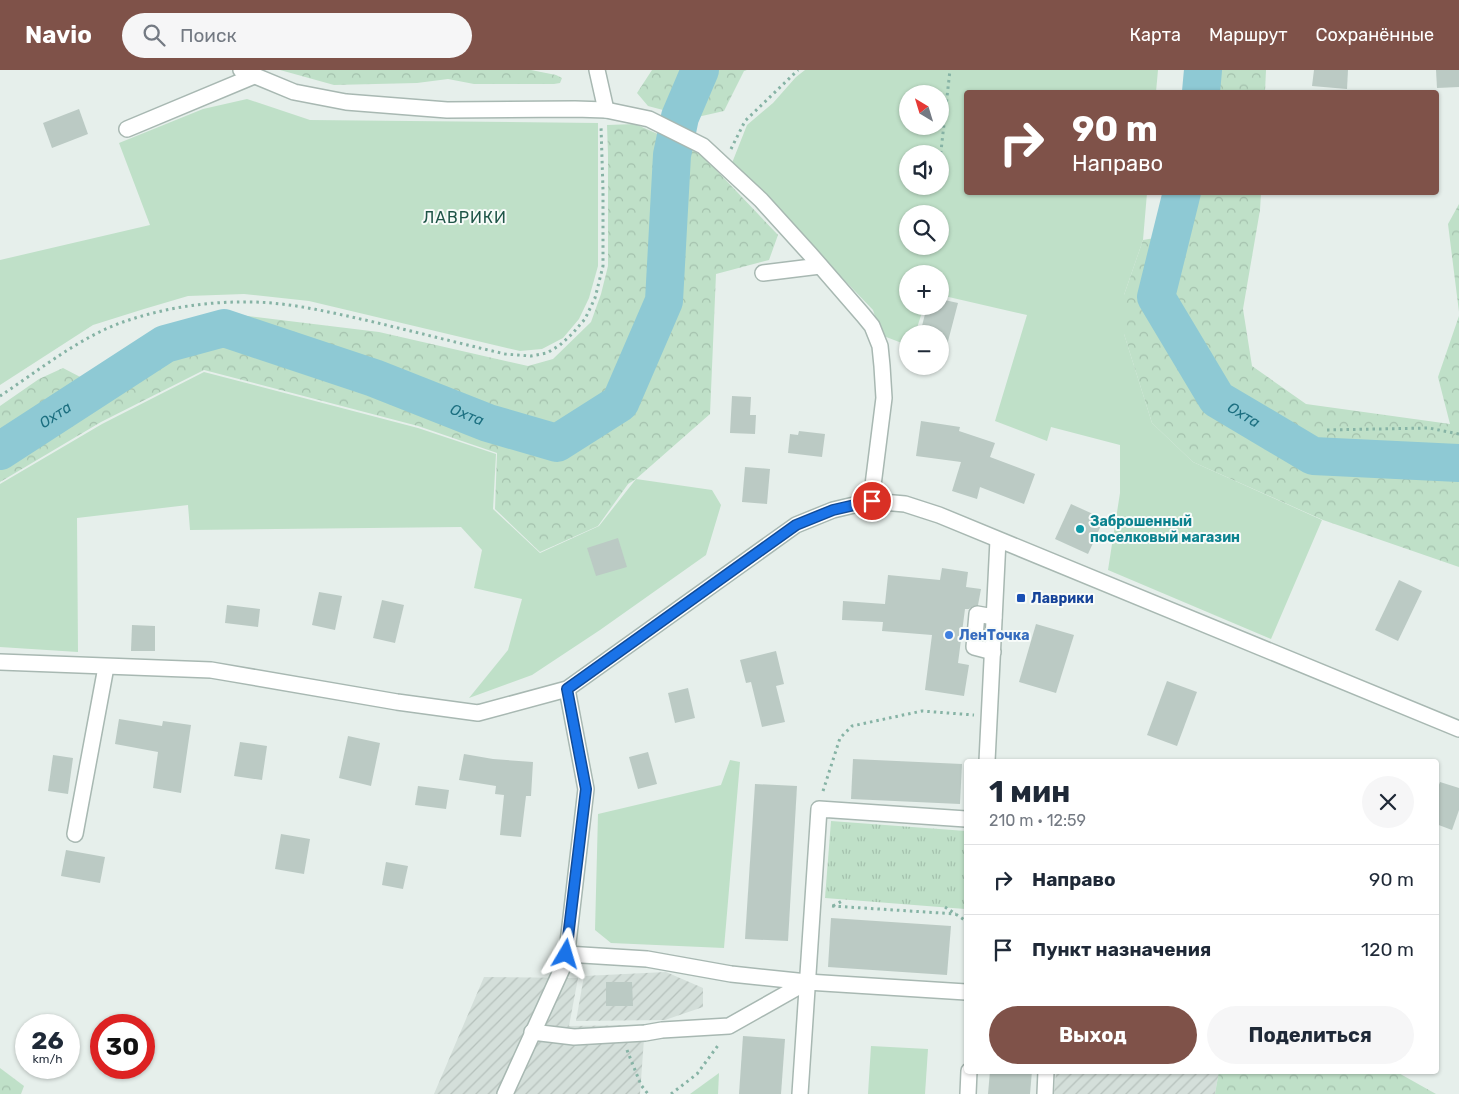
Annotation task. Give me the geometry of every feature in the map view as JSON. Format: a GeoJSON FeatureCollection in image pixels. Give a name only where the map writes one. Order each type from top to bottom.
{"type":"FeatureCollection","features":[{"type":"Feature","properties":{"kind":"street"},"geometry":{"type":"LineString","coordinates":[[597,70],[603,110]]}},
{"type":"Feature","properties":{"kind":"street"},"geometry":{"type":"LineString","coordinates":[[127,129],[248,73],[294,92],[346,102],[447,110],[507,108],[603,110],[648,119],[703,146],[761,200],[872,326],[880,346],[884,398],[872,501]]}},
{"type":"Feature","properties":{"kind":"street"},"geometry":{"type":"LineString","coordinates":[[763,273],[820,266]]}},
{"type":"Feature","properties":{"kind":"street"},"geometry":{"type":"LineString","coordinates":[[0,662],[211,670],[396,702],[478,713],[567,689],[796,525],[833,510],[872,501],[905,504],[939,516],[1459,729]]}},
{"type":"Feature","properties":{"kind":"street"},"geometry":{"type":"LineString","coordinates":[[986,759],[998,540]]}},
{"type":"Feature","properties":{"kind":"street"},"geometry":{"type":"LineString","coordinates":[[75,834],[106,666]]}},
{"type":"Feature","properties":{"kind":"street"},"geometry":{"type":"LineString","coordinates":[[505,1094],[566,957],[586,789],[567,689]]}},
{"type":"Feature","properties":{"kind":"street"},"geometry":{"type":"LineString","coordinates":[[800,1094],[819,809],[964,819]]}},
{"type":"Feature","properties":{"kind":"street"},"geometry":{"type":"LineString","coordinates":[[566,957],[647,959],[731,974],[807,982],[964,992]]}},
{"type":"Feature","properties":{"kind":"street"},"geometry":{"type":"LineString","coordinates":[[532,1032],[574,1037],[729,1026],[807,982]]}},
{"type":"Feature","properties":{"kind":"street"},"geometry":{"type":"LineString","coordinates":[[968,1094],[969,1074]]}},
{"type":"Feature","properties":{"kind":"street"},"geometry":{"type":"LineString","coordinates":[[1045,1094],[1046,1074]]}},
{"type":"Feature","properties":{"kind":"path"},"geometry":{"type":"LineString","coordinates":[[724,166],[733,143],[745,121],[798,70]]}},
{"type":"Feature","properties":{"kind":"path"},"geometry":{"type":"LineString","coordinates":[[942,145],[950,70]]}},
{"type":"Feature","properties":{"kind":"path"},"geometry":{"type":"LineString","coordinates":[[0,396],[82,341],[122,322],[196,305],[242,302],[292,305],[334,313],[505,354],[531,356],[547,353],[560,345],[586,319],[595,298],[603,266],[603,110]]}},
{"type":"Feature","properties":{"kind":"path"},"geometry":{"type":"LineString","coordinates":[[1327,430],[1429,428],[1459,434]]}},
{"type":"Feature","properties":{"kind":"path"},"geometry":{"type":"LineString","coordinates":[[819,809],[840,738],[852,726],[922,711],[989,716]]}},
{"type":"Feature","properties":{"kind":"path"},"geometry":{"type":"LineString","coordinates":[[832,906],[956,914]]}},
{"type":"Feature","properties":{"kind":"path"},"geometry":{"type":"LineString","coordinates":[[945,907],[964,920]]}},
{"type":"Feature","properties":{"kind":"path"},"geometry":{"type":"LineString","coordinates":[[671,1094],[697,1074],[724,1037],[729,1026]]}},
{"type":"Feature","properties":{"kind":"path"},"geometry":{"type":"LineString","coordinates":[[619,1034],[641,1085],[648,1094]]}},
{"type":"Feature","properties":{"kind":"shaded area"},"geometry":{"type":"Polygon","coordinates":[[[666,972],[703,988],[703,1007],[665,1020],[576,1021],[584,976],[666,972]]]}},
{"type":"Feature","properties":{"kind":"shaded area"},"geometry":{"type":"Polygon","coordinates":[[[484,977],[578,978],[569,1026],[645,1025],[640,1094],[434,1094],[484,977]]]}},
{"type":"Feature","properties":{"kind":"shaded area"},"geometry":{"type":"Polygon","coordinates":[[[1056,1074],[1218,1074],[1215,1094],[1054,1094],[1056,1074]]]}},
{"type":"Feature","properties":{"kind":"green space"},"geometry":{"type":"Polygon","coordinates":[[[280,70],[531,70],[562,78],[560,83],[554,84],[474,84],[448,79],[417,83],[334,85],[280,70]]]}},
{"type":"Feature","properties":{"kind":"green space"},"geometry":{"type":"Polygon","coordinates":[[[652,70],[747,70],[744,71],[724,111],[693,118],[648,106],[637,93],[652,70]]]}},
{"type":"Feature","properties":{"kind":"green space"},"geometry":{"type":"Polygon","coordinates":[[[805,70],[1158,70],[1156,90],[964,90],[964,195],[1147,195],[1143,240],[1124,295],[1124,334],[1152,423],[1193,462],[1322,520],[1271,639],[1108,570],[1120,493],[1120,445],[1051,427],[1047,441],[995,421],[1027,315],[949,297],[949,265],[899,265],[899,315],[921,315],[918,325],[899,325],[899,342],[881,335],[873,310],[732,163],[747,125],[773,103],[796,77],[805,70]]]}},
{"type":"Feature","properties":{"kind":"green space"},"geometry":{"type":"Polygon","coordinates":[[[1207,70],[1266,70],[1265,90],[1204,90],[1207,70]]]}},
{"type":"Feature","properties":{"kind":"green space"},"geometry":{"type":"Polygon","coordinates":[[[247,99],[310,120],[598,123],[598,266],[589,298],[579,319],[563,338],[542,349],[520,351],[309,301],[244,294],[188,296],[93,325],[0,385],[0,260],[150,225],[119,143],[203,109],[247,99]]]}},
{"type":"Feature","properties":{"kind":"green space"},"geometry":{"type":"Polygon","coordinates":[[[635,124],[699,152],[778,235],[769,260],[716,274],[710,414],[628,484],[598,526],[540,552],[495,509],[497,453],[418,426],[204,370],[101,422],[0,482],[0,406],[39,379],[63,368],[86,380],[172,328],[223,313],[379,332],[528,366],[553,359],[591,322],[608,266],[607,125],[635,124]]]}},
{"type":"Feature","properties":{"kind":"green space"},"geometry":{"type":"Polygon","coordinates":[[[1184,195],[1261,195],[1243,309],[1252,366],[1306,404],[1450,424],[1438,377],[1459,316],[1459,567],[1323,520],[1193,462],[1152,423],[1124,334],[1124,295],[1143,240],[1190,232],[1175,229],[1184,195]]]}},
{"type":"Feature","properties":{"kind":"green space"},"geometry":{"type":"Polygon","coordinates":[[[1459,204],[1459,312],[1448,224],[1459,204]]]}},
{"type":"Feature","properties":{"kind":"green space"},"geometry":{"type":"Polygon","coordinates":[[[204,372],[418,428],[496,454],[493,509],[540,553],[599,526],[636,479],[712,490],[721,505],[706,555],[600,630],[532,675],[469,698],[508,650],[522,599],[474,588],[482,550],[461,527],[190,530],[188,505],[77,518],[78,652],[0,647],[0,484],[102,424],[204,372]]]}},
{"type":"Feature","properties":{"kind":"green space"},"geometry":{"type":"Polygon","coordinates":[[[730,760],[740,762],[724,948],[611,943],[595,930],[598,814],[721,785],[730,760]]]}},
{"type":"Feature","properties":{"kind":"green space"},"geometry":{"type":"Polygon","coordinates":[[[831,821],[964,831],[964,909],[825,898],[831,821]]]}},
{"type":"Feature","properties":{"kind":"green space"},"geometry":{"type":"Polygon","coordinates":[[[871,1046],[928,1049],[925,1094],[868,1094],[871,1046]]]}},
{"type":"Feature","properties":{"kind":"green space"},"geometry":{"type":"Polygon","coordinates":[[[0,1068],[24,1086],[21,1094],[0,1094],[0,1068]]]}},
{"type":"Feature","properties":{"kind":"green space"},"geometry":{"type":"Polygon","coordinates":[[[719,1073],[718,1094],[690,1094],[719,1073]]]}},
{"type":"Feature","properties":{"kind":"green space"},"geometry":{"type":"Polygon","coordinates":[[[1218,1074],[1400,1074],[1436,1094],[1215,1094],[1218,1074]]]}},
{"type":"Feature","properties":{"kind":"building"},"geometry":{"type":"Polygon","coordinates":[[[1314,70],[1348,70],[1347,89],[1312,86],[1314,70]]]}},
{"type":"Feature","properties":{"kind":"building"},"geometry":{"type":"Polygon","coordinates":[[[1436,70],[1459,70],[1459,87],[1437,88],[1436,70]]]}},
{"type":"Feature","properties":{"kind":"building"},"geometry":{"type":"Polygon","coordinates":[[[79,109],[88,134],[52,148],[43,123],[79,109]]]}},
{"type":"Feature","properties":{"kind":"building"},"geometry":{"type":"Polygon","coordinates":[[[949,301],[958,303],[949,338],[949,325],[922,325],[925,315],[949,315],[949,301]]]}},
{"type":"Feature","properties":{"kind":"building"},"geometry":{"type":"Polygon","coordinates":[[[732,396],[751,397],[750,415],[756,415],[755,434],[730,433],[732,396]]]}},
{"type":"Feature","properties":{"kind":"building"},"geometry":{"type":"Polygon","coordinates":[[[921,421],[960,427],[959,431],[995,443],[990,457],[1035,474],[1024,504],[980,487],[977,499],[952,491],[961,462],[916,456],[921,421]]]}},
{"type":"Feature","properties":{"kind":"building"},"geometry":{"type":"Polygon","coordinates":[[[799,431],[825,434],[822,457],[788,453],[790,434],[798,435],[799,431]]]}},
{"type":"Feature","properties":{"kind":"building"},"geometry":{"type":"Polygon","coordinates":[[[745,467],[770,469],[767,504],[742,502],[745,467]]]}},
{"type":"Feature","properties":{"kind":"building","name":"Заброшенный поселковый магазин"},"geometry":{"type":"Polygon","coordinates":[[[1071,504],[1104,519],[1088,554],[1055,539],[1071,504]]]}},
{"type":"Feature","properties":{"kind":"building"},"geometry":{"type":"Polygon","coordinates":[[[618,538],[627,567],[596,576],[587,548],[618,538]]]}},
{"type":"Feature","properties":{"kind":"building"},"geometry":{"type":"Polygon","coordinates":[[[942,568],[968,572],[966,587],[981,589],[978,605],[965,609],[958,663],[969,665],[964,696],[925,690],[932,635],[882,631],[883,622],[842,620],[843,601],[885,604],[888,575],[940,580],[942,568]]]}},
{"type":"Feature","properties":{"kind":"building"},"geometry":{"type":"Polygon","coordinates":[[[1399,580],[1422,591],[1398,641],[1375,630],[1399,580]]]}},
{"type":"Feature","properties":{"kind":"building"},"geometry":{"type":"Polygon","coordinates":[[[319,592],[342,596],[335,630],[312,625],[319,592]]]}},
{"type":"Feature","properties":{"kind":"building"},"geometry":{"type":"Polygon","coordinates":[[[382,600],[404,605],[395,643],[373,638],[382,600]]]}},
{"type":"Feature","properties":{"kind":"building"},"geometry":{"type":"Polygon","coordinates":[[[227,605],[260,609],[258,627],[225,623],[227,605]]]}},
{"type":"Feature","properties":{"kind":"building"},"geometry":{"type":"Polygon","coordinates":[[[1036,624],[1074,635],[1056,693],[1019,682],[1036,624]]]}},
{"type":"Feature","properties":{"kind":"building"},"geometry":{"type":"Polygon","coordinates":[[[132,625],[155,626],[155,651],[131,651],[132,625]]]}},
{"type":"Feature","properties":{"kind":"building"},"geometry":{"type":"Polygon","coordinates":[[[776,651],[784,684],[776,686],[785,722],[762,727],[751,682],[746,683],[740,660],[776,651]]]}},
{"type":"Feature","properties":{"kind":"building"},"geometry":{"type":"Polygon","coordinates":[[[1167,681],[1197,692],[1177,746],[1147,735],[1167,681]]]}},
{"type":"Feature","properties":{"kind":"building"},"geometry":{"type":"Polygon","coordinates":[[[688,688],[695,718],[675,723],[668,693],[688,688]]]}},
{"type":"Feature","properties":{"kind":"building"},"geometry":{"type":"Polygon","coordinates":[[[119,719],[162,726],[163,721],[191,725],[181,793],[153,788],[158,752],[115,744],[119,719]]]}},
{"type":"Feature","properties":{"kind":"building"},"geometry":{"type":"Polygon","coordinates":[[[348,736],[380,743],[371,786],[339,778],[348,736]]]}},
{"type":"Feature","properties":{"kind":"building"},"geometry":{"type":"Polygon","coordinates":[[[240,742],[267,746],[262,780],[234,776],[240,742]]]}},
{"type":"Feature","properties":{"kind":"building"},"geometry":{"type":"Polygon","coordinates":[[[648,752],[657,784],[638,789],[629,757],[648,752]]]}},
{"type":"Feature","properties":{"kind":"building"},"geometry":{"type":"Polygon","coordinates":[[[464,754],[493,759],[533,762],[531,796],[526,796],[521,837],[500,835],[504,795],[495,794],[496,786],[459,780],[464,754]]]}},
{"type":"Feature","properties":{"kind":"building"},"geometry":{"type":"Polygon","coordinates":[[[53,755],[73,758],[68,794],[48,791],[53,755]]]}},
{"type":"Feature","properties":{"kind":"building"},"geometry":{"type":"Polygon","coordinates":[[[853,759],[962,764],[960,804],[851,799],[853,759]]]}},
{"type":"Feature","properties":{"kind":"building"},"geometry":{"type":"Polygon","coordinates":[[[1440,782],[1459,788],[1459,810],[1452,830],[1439,825],[1440,782]]]}},
{"type":"Feature","properties":{"kind":"building"},"geometry":{"type":"Polygon","coordinates":[[[755,784],[797,786],[788,941],[745,939],[755,784]]]}},
{"type":"Feature","properties":{"kind":"building"},"geometry":{"type":"Polygon","coordinates":[[[418,786],[449,790],[446,809],[415,805],[418,786]]]}},
{"type":"Feature","properties":{"kind":"building"},"geometry":{"type":"Polygon","coordinates":[[[281,834],[310,839],[304,874],[275,869],[281,834]]]}},
{"type":"Feature","properties":{"kind":"building"},"geometry":{"type":"Polygon","coordinates":[[[66,850],[105,857],[100,883],[61,876],[66,850]]]}},
{"type":"Feature","properties":{"kind":"building"},"geometry":{"type":"Polygon","coordinates":[[[386,862],[408,866],[403,889],[382,885],[386,862]]]}},
{"type":"Feature","properties":{"kind":"building"},"geometry":{"type":"Polygon","coordinates":[[[831,918],[951,926],[947,975],[828,967],[831,918]]]}},
{"type":"Feature","properties":{"kind":"building"},"geometry":{"type":"Polygon","coordinates":[[[606,982],[632,982],[633,1006],[606,1006],[606,982]]]}},
{"type":"Feature","properties":{"kind":"building"},"geometry":{"type":"Polygon","coordinates":[[[743,1036],[785,1039],[781,1094],[739,1094],[743,1036]]]}},
{"type":"Feature","properties":{"kind":"building"},"geometry":{"type":"Polygon","coordinates":[[[990,1074],[1032,1074],[1030,1094],[988,1094],[990,1074]]]}},
{"type":"Feature","properties":{"kind":"waterway","name":"Охта"},"geometry":{"type":"LineString","coordinates":[[0,451],[165,344],[224,328],[374,378],[488,423],[557,443],[620,403],[664,301],[672,155],[680,117],[700,70]]}},
{"type":"Feature","properties":{"kind":"waterway","name":"Охта"},"geometry":{"type":"LineString","coordinates":[[1201,90],[1203,70]]}},
{"type":"Feature","properties":{"kind":"waterway","name":"Охта"},"geometry":{"type":"LineString","coordinates":[[1181,195],[1156,297],[1217,399],[1313,456],[1459,463]]}},
{"type":"Feature","properties":{"kind":"place","name":"Заброшенный поселковый магазин"},"geometry":{"type":"Point","coordinates":[1080,529]}},
{"type":"Feature","properties":{"kind":"place","name":"Лаврики"},"geometry":{"type":"Point","coordinates":[1021,598]}},
{"type":"Feature","properties":{"kind":"place","name":"ЛенТочка"},"geometry":{"type":"Point","coordinates":[949,635]}},
{"type":"Feature","properties":{"kind":"district","name":"ЛАВРИКИ"},"geometry":{"type":"Point","coordinates":[465,217]}},
{"type":"Feature","properties":{"kind":"route"},"geometry":{"type":"LineString","coordinates":[[566,954],[586,789],[567,689],[796,525],[833,510],[872,501]]}}]}
